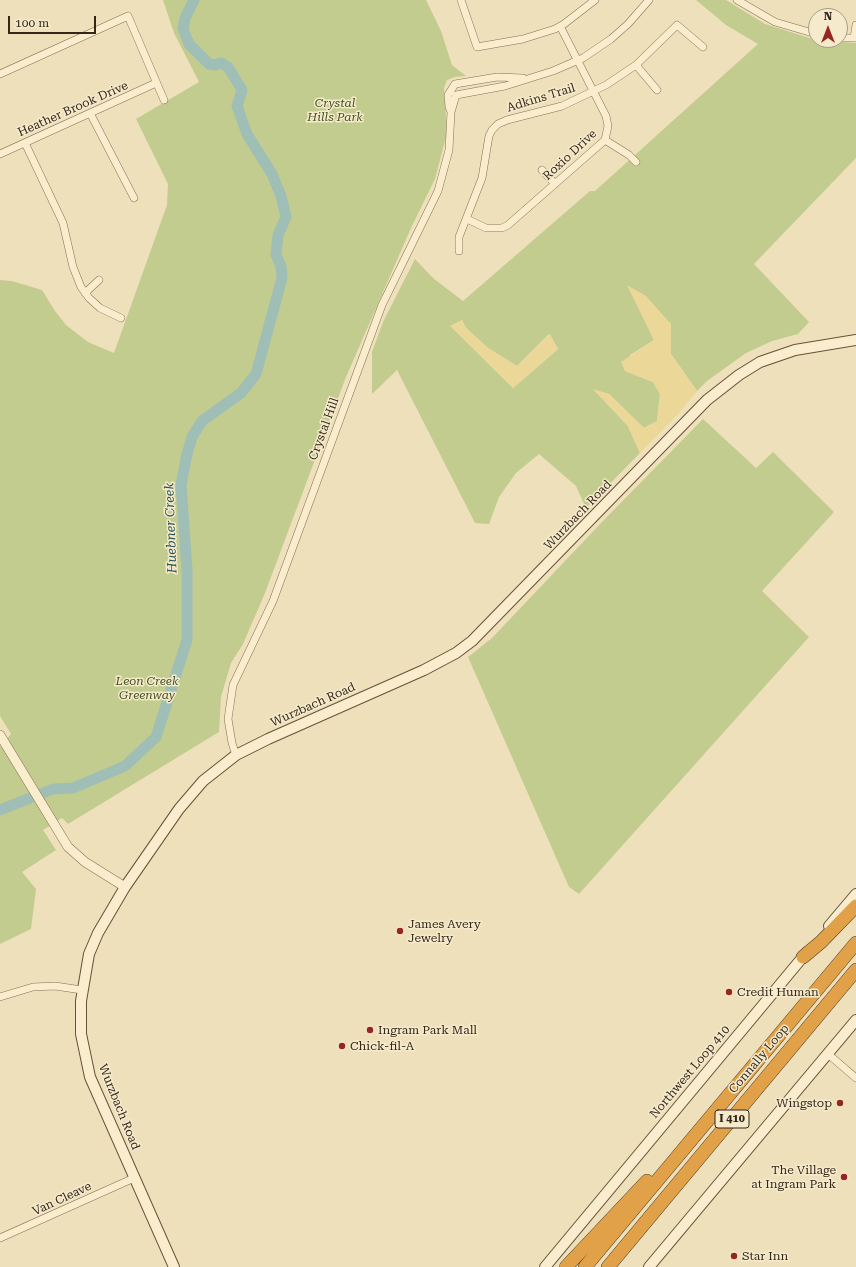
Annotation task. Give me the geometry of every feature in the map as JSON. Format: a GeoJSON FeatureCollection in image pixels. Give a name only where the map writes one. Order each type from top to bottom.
{"type":"FeatureCollection","features":[{"type":"Feature","properties":{"kind":"highway"},"geometry":{"type":"LineString","coordinates":[[803,957],[821,942],[856,906]]}},
{"type":"Feature","properties":{"kind":"highway","name":"Connally Loop"},"geometry":{"type":"LineString","coordinates":[[585,1267],[856,943]]}},
{"type":"Feature","properties":{"kind":"highway","name":"Connally Loop"},"geometry":{"type":"LineString","coordinates":[[608,1267],[856,970]]}},
{"type":"Feature","properties":{"kind":"highway"},"geometry":{"type":"LineString","coordinates":[[566,1267],[658,1168],[696,1134]]}},
{"type":"Feature","properties":{"kind":"main road","name":"Wurzbach Road"},"geometry":{"type":"LineString","coordinates":[[174,1267],[90,1077],[82,1034],[82,990],[89,954],[106,918],[125,887],[179,809],[194,791],[236,755],[424,670],[456,653],[486,628],[723,386],[760,362],[795,350],[856,340]]}},
{"type":"Feature","properties":{"kind":"main road","name":"Northwest Loop 410"},"geometry":{"type":"LineString","coordinates":[[545,1267],[856,894]]}},
{"type":"Feature","properties":{"kind":"main road"},"geometry":{"type":"LineString","coordinates":[[649,1267],[856,1020]]}},
{"type":"Feature","properties":{"kind":"street"},"geometry":{"type":"LineString","coordinates":[[461,0],[477,47],[523,39],[560,26],[596,0]]}},
{"type":"Feature","properties":{"kind":"street"},"geometry":{"type":"LineString","coordinates":[[529,78],[553,71],[577,61],[611,39],[628,24],[649,0]]}},
{"type":"Feature","properties":{"kind":"street"},"geometry":{"type":"LineString","coordinates":[[737,0],[775,22],[808,32]]}},
{"type":"Feature","properties":{"kind":"street"},"geometry":{"type":"LineString","coordinates":[[0,74],[128,16],[164,100]]}},
{"type":"Feature","properties":{"kind":"street","name":"Adkins Trail"},"geometry":{"type":"LineString","coordinates":[[459,251],[459,237],[468,219],[482,178],[489,136],[492,130],[507,120],[562,106],[594,92],[616,80],[636,65],[677,25],[703,47]]}},
{"type":"Feature","properties":{"kind":"street"},"geometry":{"type":"LineString","coordinates":[[855,38],[856,25]]}},
{"type":"Feature","properties":{"kind":"street","name":"Roxio Drive"},"geometry":{"type":"LineString","coordinates":[[468,219],[486,228],[502,228],[508,225],[604,140],[608,126],[606,116],[560,26]]}},
{"type":"Feature","properties":{"kind":"street"},"geometry":{"type":"LineString","coordinates":[[636,65],[657,90]]}},
{"type":"Feature","properties":{"kind":"street","name":"Crystal Hill"},"geometry":{"type":"LineString","coordinates":[[451,112],[449,108],[448,95],[452,87],[458,83],[497,77],[529,78]]}},
{"type":"Feature","properties":{"kind":"street","name":"Crystal Hill"},"geometry":{"type":"LineString","coordinates":[[236,755],[232,743],[228,719],[233,685],[273,601],[379,311],[438,191],[449,150],[451,112],[454,99],[459,93],[505,86],[529,78]]}},
{"type":"Feature","properties":{"kind":"street","name":"Heather Brook Drive"},"geometry":{"type":"LineString","coordinates":[[0,154],[156,83]]}},
{"type":"Feature","properties":{"kind":"street"},"geometry":{"type":"LineString","coordinates":[[90,113],[134,198]]}},
{"type":"Feature","properties":{"kind":"street"},"geometry":{"type":"LineString","coordinates":[[604,140],[629,154],[636,162]]}},
{"type":"Feature","properties":{"kind":"street"},"geometry":{"type":"LineString","coordinates":[[25,143],[63,223],[75,274],[85,293],[100,308],[121,318]]}},
{"type":"Feature","properties":{"kind":"street"},"geometry":{"type":"LineString","coordinates":[[542,170],[555,184]]}},
{"type":"Feature","properties":{"kind":"street"},"geometry":{"type":"LineString","coordinates":[[85,293],[99,280]]}},
{"type":"Feature","properties":{"kind":"street"},"geometry":{"type":"LineString","coordinates":[[0,735],[61,838],[75,855],[125,887]]}},
{"type":"Feature","properties":{"kind":"street"},"geometry":{"type":"LineString","coordinates":[[0,997],[32,987],[55,986],[82,990]]}},
{"type":"Feature","properties":{"kind":"street"},"geometry":{"type":"LineString","coordinates":[[828,1054],[856,1078]]}},
{"type":"Feature","properties":{"kind":"street","name":"Van Cleave"},"geometry":{"type":"LineString","coordinates":[[0,1238],[134,1178]]}},
{"type":"Feature","properties":{"kind":"green space"},"geometry":{"type":"Polygon","coordinates":[[[163,0],[426,0],[441,31],[452,65],[466,76],[455,77],[447,80],[444,88],[447,133],[435,179],[411,228],[346,377],[265,593],[243,644],[231,663],[221,697],[219,732],[68,824],[62,818],[43,830],[56,850],[22,872],[36,889],[31,929],[0,944],[0,747],[11,734],[0,716],[0,280],[12,281],[42,290],[66,325],[88,342],[114,353],[167,205],[168,184],[136,119],[199,82],[174,33],[163,0]]]}},
{"type":"Feature","properties":{"kind":"green space"},"geometry":{"type":"Polygon","coordinates":[[[696,0],[726,0],[765,24],[808,37],[808,48],[848,48],[848,42],[856,43],[856,158],[754,264],[809,322],[798,334],[772,341],[746,353],[707,381],[697,391],[671,354],[671,324],[628,286],[654,340],[630,355],[625,371],[653,382],[660,394],[657,421],[644,428],[609,394],[594,390],[628,426],[640,453],[586,508],[576,486],[539,454],[516,473],[499,497],[489,524],[475,523],[397,370],[372,394],[372,352],[383,322],[415,259],[433,278],[463,301],[590,191],[595,191],[758,44],[726,25],[696,0]],[[462,320],[451,326],[513,388],[558,349],[549,334],[517,366],[488,348],[466,328],[462,320]]]}},
{"type":"Feature","properties":{"kind":"green space"},"geometry":{"type":"Polygon","coordinates":[[[703,419],[756,468],[773,452],[834,512],[762,591],[809,637],[579,894],[569,887],[468,657],[492,638],[601,523],[703,419]]]}},
{"type":"Feature","properties":{"kind":"sand"},"geometry":{"type":"Polygon","coordinates":[[[627,285],[646,296],[671,324],[671,354],[697,391],[679,413],[640,453],[628,426],[593,389],[609,394],[644,428],[657,421],[660,394],[653,382],[625,371],[621,362],[654,340],[627,285]]]}},
{"type":"Feature","properties":{"kind":"sand"},"geometry":{"type":"Polygon","coordinates":[[[462,320],[466,328],[488,348],[517,366],[550,334],[558,349],[513,388],[450,326],[462,320]]]}},
{"type":"Feature","properties":{"kind":"waterway","name":"Huebner Creek"},"geometry":{"type":"LineString","coordinates":[[0,810],[53,789],[73,788],[125,766],[156,737],[187,640],[187,569],[181,485],[187,454],[192,437],[202,421],[241,393],[256,374],[282,278],[281,266],[276,255],[278,235],[286,217],[281,196],[272,174],[247,134],[237,106],[242,90],[228,67],[221,63],[215,65],[209,64],[189,44],[183,29],[185,18],[194,0]]}},
{"type":"Feature","properties":{"kind":"place","name":"James Avery Jewelry"},"geometry":{"type":"Point","coordinates":[400,931]}},
{"type":"Feature","properties":{"kind":"place","name":"Credit Human"},"geometry":{"type":"Point","coordinates":[729,992]}},
{"type":"Feature","properties":{"kind":"place","name":"Ingram Park Mall"},"geometry":{"type":"Point","coordinates":[370,1030]}},
{"type":"Feature","properties":{"kind":"place","name":"Chick-fil-A"},"geometry":{"type":"Point","coordinates":[342,1046]}},
{"type":"Feature","properties":{"kind":"place","name":"Wingstop"},"geometry":{"type":"Point","coordinates":[840,1103]}},
{"type":"Feature","properties":{"kind":"place","name":"The Village at Ingram Park"},"geometry":{"type":"Point","coordinates":[844,1177]}},
{"type":"Feature","properties":{"kind":"place","name":"Star Inn"},"geometry":{"type":"Point","coordinates":[734,1256]}},
{"type":"Feature","properties":{"kind":"park label","name":"Crystal Hills Park"},"geometry":{"type":"Point","coordinates":[335,110]}},
{"type":"Feature","properties":{"kind":"park label","name":"Leon Creek Greenway"},"geometry":{"type":"Point","coordinates":[147,688]}}]}
